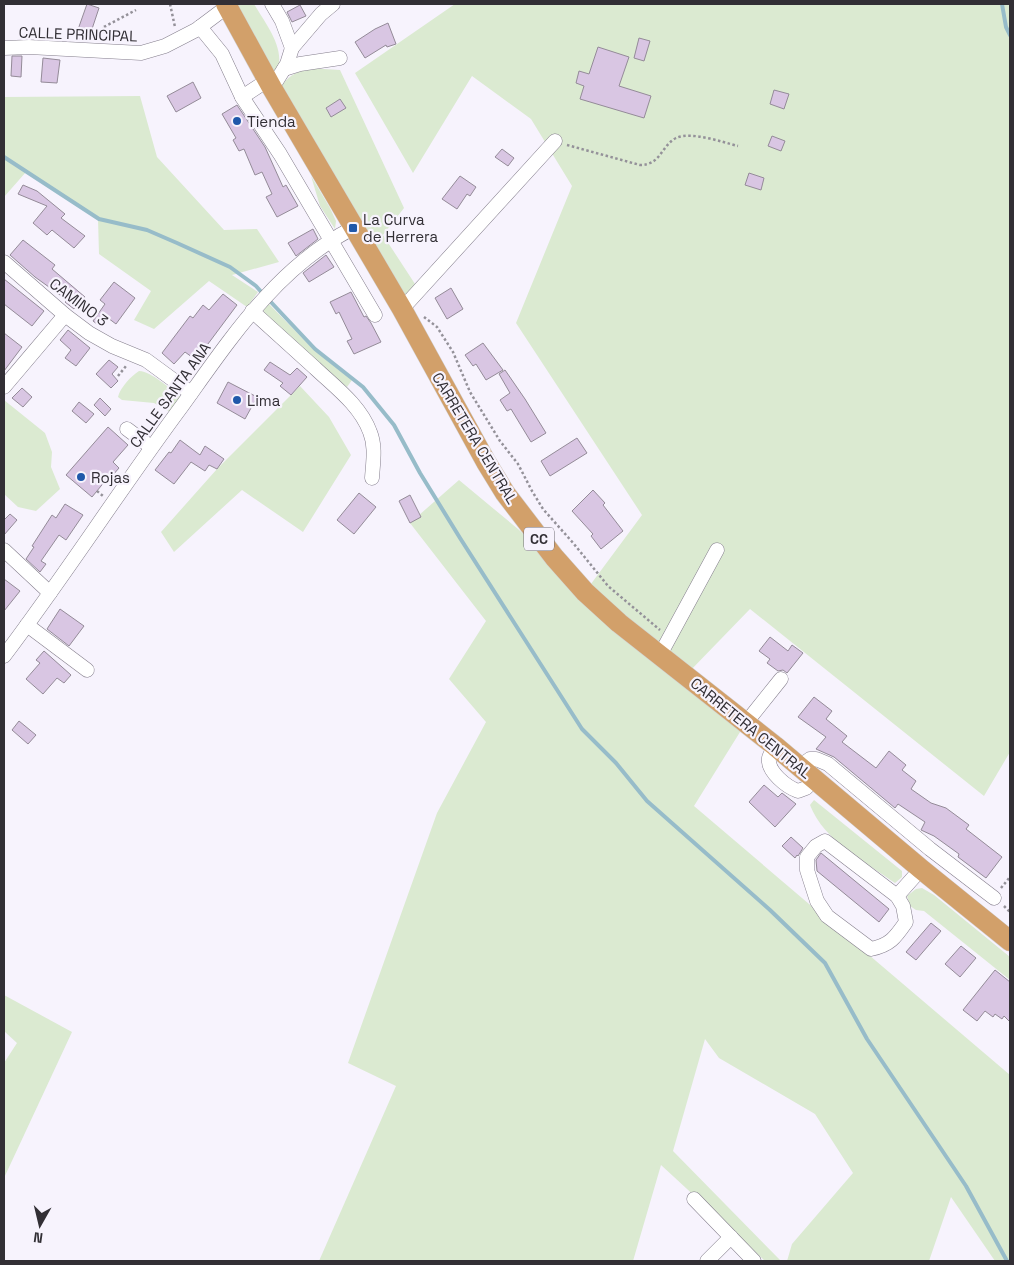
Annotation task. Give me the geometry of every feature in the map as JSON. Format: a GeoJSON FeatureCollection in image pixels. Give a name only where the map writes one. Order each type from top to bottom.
{"type":"FeatureCollection","features":[{"type":"Feature","properties":{"kind":"highway","name":"CARRETERA CENTRAL"},"geometry":{"type":"LineString","coordinates":[[227,5],[275,79],[354,228],[402,309],[439,379],[505,494],[554,557],[585,592],[619,623],[774,746],[1010,941]]}},
{"type":"Feature","properties":{"kind":"street"},"geometry":{"type":"LineString","coordinates":[[272,4],[282,21],[292,48]]}},
{"type":"Feature","properties":{"kind":"street"},"geometry":{"type":"LineString","coordinates":[[275,79],[292,48],[321,14],[334,4]]}},
{"type":"Feature","properties":{"kind":"street","name":"CALLE PRINCIPAL"},"geometry":{"type":"LineString","coordinates":[[4,48],[29,47],[141,53],[165,46],[177,40],[200,27],[227,5]]}},
{"type":"Feature","properties":{"kind":"street"},"geometry":{"type":"LineString","coordinates":[[200,27],[222,54],[242,97],[331,239],[375,315]]}},
{"type":"Feature","properties":{"kind":"street"},"geometry":{"type":"LineString","coordinates":[[242,97],[300,64],[340,58]]}},
{"type":"Feature","properties":{"kind":"street"},"geometry":{"type":"LineString","coordinates":[[402,309],[555,141]]}},
{"type":"Feature","properties":{"kind":"street","name":"CALLE SANTA ANA"},"geometry":{"type":"LineString","coordinates":[[4,656],[151,447],[254,309],[298,264],[331,239],[354,228]]}},
{"type":"Feature","properties":{"kind":"street","name":"CAMINO 3"},"geometry":{"type":"LineString","coordinates":[[4,262],[65,315],[89,333],[104,342],[146,360],[191,393]]}},
{"type":"Feature","properties":{"kind":"street"},"geometry":{"type":"LineString","coordinates":[[254,309],[347,397],[358,411],[370,430],[374,446],[372,478]]}},
{"type":"Feature","properties":{"kind":"street"},"geometry":{"type":"LineString","coordinates":[[4,387],[65,315]]}},
{"type":"Feature","properties":{"kind":"street"},"geometry":{"type":"LineString","coordinates":[[127,429],[151,447]]}},
{"type":"Feature","properties":{"kind":"street"},"geometry":{"type":"LineString","coordinates":[[4,550],[50,593]]}},
{"type":"Feature","properties":{"kind":"street"},"geometry":{"type":"LineString","coordinates":[[659,654],[717,550]]}},
{"type":"Feature","properties":{"kind":"street"},"geometry":{"type":"LineString","coordinates":[[27,625],[86,670]]}},
{"type":"Feature","properties":{"kind":"street"},"geometry":{"type":"LineString","coordinates":[[745,724],[780,679]]}},
{"type":"Feature","properties":{"kind":"street"},"geometry":{"type":"LineString","coordinates":[[807,774],[810,759],[816,759],[828,764],[994,898]]}},
{"type":"Feature","properties":{"kind":"street"},"geometry":{"type":"LineString","coordinates":[[826,841],[897,896],[903,906],[906,922],[897,936],[886,946],[871,949],[827,916],[817,901],[807,870],[807,857],[816,846],[826,841]]}},
{"type":"Feature","properties":{"kind":"street"},"geometry":{"type":"LineString","coordinates":[[897,896],[922,869]]}},
{"type":"Feature","properties":{"kind":"street"},"geometry":{"type":"LineString","coordinates":[[958,898],[962,874]]}},
{"type":"Feature","properties":{"kind":"street"},"geometry":{"type":"LineString","coordinates":[[694,1198],[754,1261]]}},
{"type":"Feature","properties":{"kind":"street"},"geometry":{"type":"LineString","coordinates":[[706,1261],[731,1236]]}},
{"type":"Feature","properties":{"kind":"path"},"geometry":{"type":"LineString","coordinates":[[170,4],[177,40]]}},
{"type":"Feature","properties":{"kind":"path"},"geometry":{"type":"LineString","coordinates":[[122,53],[102,28],[136,10]]}},
{"type":"Feature","properties":{"kind":"path"},"geometry":{"type":"LineString","coordinates":[[555,141],[640,165],[649,165],[676,138],[687,136],[738,146]]}},
{"type":"Feature","properties":{"kind":"path"},"geometry":{"type":"LineString","coordinates":[[402,309],[426,318],[437,327],[453,352],[470,392],[485,419],[518,464],[544,509],[608,586],[658,627],[664,640],[659,654]]}},
{"type":"Feature","properties":{"kind":"green space"},"geometry":{"type":"Polygon","coordinates":[[[231,4],[254,4],[274,38],[277,47],[279,65],[275,74],[231,4]]]}},
{"type":"Feature","properties":{"kind":"green space"},"geometry":{"type":"Polygon","coordinates":[[[455,4],[1010,4],[1010,752],[984,796],[750,609],[688,673],[745,724],[694,806],[1010,1075],[1010,1261],[995,1261],[951,1197],[929,1261],[787,1261],[792,1244],[853,1173],[815,1114],[719,1058],[705,1039],[673,1151],[781,1261],[765,1261],[661,1165],[633,1261],[319,1261],[396,1086],[348,1063],[437,813],[486,722],[449,679],[486,621],[410,523],[459,480],[518,529],[585,592],[642,515],[516,323],[572,186],[531,119],[472,76],[413,173],[355,73],[455,4]]]}},
{"type":"Feature","properties":{"kind":"green space"},"geometry":{"type":"Polygon","coordinates":[[[308,68],[340,70],[404,208],[383,235],[415,284],[407,295],[403,296],[280,89],[292,75],[308,68]]]}},
{"type":"Feature","properties":{"kind":"green space"},"geometry":{"type":"Polygon","coordinates":[[[140,96],[157,157],[224,230],[257,229],[279,262],[232,275],[258,292],[247,307],[209,281],[154,329],[134,320],[151,291],[99,254],[98,219],[26,172],[4,197],[4,97],[140,96]]]}},
{"type":"Feature","properties":{"kind":"green space"},"geometry":{"type":"Polygon","coordinates":[[[311,176],[336,221],[335,229],[320,206],[311,176]]]}},
{"type":"Feature","properties":{"kind":"green space"},"geometry":{"type":"Polygon","coordinates":[[[267,302],[314,350],[352,380],[347,387],[317,364],[265,315],[263,309],[267,302]]]}},
{"type":"Feature","properties":{"kind":"green space"},"geometry":{"type":"Polygon","coordinates":[[[139,371],[155,377],[180,396],[170,412],[154,403],[122,400],[118,397],[126,382],[139,371]]]}},
{"type":"Feature","properties":{"kind":"green space"},"geometry":{"type":"Polygon","coordinates":[[[300,386],[329,417],[351,455],[303,532],[242,490],[174,552],[161,532],[217,469],[300,386]]]}},
{"type":"Feature","properties":{"kind":"green space"},"geometry":{"type":"Polygon","coordinates":[[[4,400],[45,433],[52,452],[51,467],[60,489],[36,511],[18,507],[4,494],[4,400]]]}},
{"type":"Feature","properties":{"kind":"green space"},"geometry":{"type":"Polygon","coordinates":[[[814,800],[902,871],[902,877],[895,883],[835,840],[816,818],[810,805],[814,800]]]}},
{"type":"Feature","properties":{"kind":"green space"},"geometry":{"type":"Polygon","coordinates":[[[922,888],[934,895],[1010,957],[1010,980],[924,911],[916,910],[910,906],[907,896],[916,889],[922,888]]]}},
{"type":"Feature","properties":{"kind":"green space"},"geometry":{"type":"Polygon","coordinates":[[[4,995],[72,1032],[4,1178],[4,1063],[17,1043],[4,1031],[4,995]]]}},
{"type":"Feature","properties":{"kind":"building"},"geometry":{"type":"Polygon","coordinates":[[[87,4],[99,8],[88,41],[75,38],[87,4]]]}},
{"type":"Feature","properties":{"kind":"building"},"geometry":{"type":"Polygon","coordinates":[[[300,5],[306,16],[292,22],[287,12],[300,5]]]}},
{"type":"Feature","properties":{"kind":"building"},"geometry":{"type":"Polygon","coordinates":[[[388,23],[396,44],[387,47],[386,45],[365,58],[355,42],[388,23]]]}},
{"type":"Feature","properties":{"kind":"building"},"geometry":{"type":"Polygon","coordinates":[[[639,38],[650,41],[644,61],[634,58],[639,38]]]}},
{"type":"Feature","properties":{"kind":"building"},"geometry":{"type":"Polygon","coordinates":[[[598,47],[629,57],[619,86],[651,96],[644,118],[580,99],[584,86],[576,83],[579,71],[589,74],[598,47]]]}},
{"type":"Feature","properties":{"kind":"building"},"geometry":{"type":"Polygon","coordinates":[[[12,56],[22,56],[21,77],[11,76],[12,56]]]}},
{"type":"Feature","properties":{"kind":"building"},"geometry":{"type":"Polygon","coordinates":[[[43,58],[60,60],[57,83],[41,82],[43,58]]]}},
{"type":"Feature","properties":{"kind":"building"},"geometry":{"type":"Polygon","coordinates":[[[193,82],[201,98],[176,112],[167,96],[193,82]]]}},
{"type":"Feature","properties":{"kind":"building"},"geometry":{"type":"Polygon","coordinates":[[[774,90],[789,94],[784,109],[770,104],[774,90]]]}},
{"type":"Feature","properties":{"kind":"building"},"geometry":{"type":"Polygon","coordinates":[[[340,99],[346,108],[331,117],[326,108],[340,99]]]}},
{"type":"Feature","properties":{"kind":"building"},"geometry":{"type":"Polygon","coordinates":[[[237,105],[265,147],[283,187],[286,185],[298,206],[277,217],[266,197],[272,194],[262,172],[255,175],[244,149],[239,151],[233,140],[236,138],[222,114],[237,105]]]}},
{"type":"Feature","properties":{"kind":"building"},"geometry":{"type":"Polygon","coordinates":[[[772,136],[785,141],[781,151],[768,146],[772,136]]]}},
{"type":"Feature","properties":{"kind":"building"},"geometry":{"type":"Polygon","coordinates":[[[502,149],[514,158],[508,166],[495,157],[502,149]]]}},
{"type":"Feature","properties":{"kind":"building"},"geometry":{"type":"Polygon","coordinates":[[[749,173],[764,178],[761,190],[745,185],[749,173]]]}},
{"type":"Feature","properties":{"kind":"building"},"geometry":{"type":"Polygon","coordinates":[[[460,176],[476,187],[470,196],[467,194],[457,209],[442,199],[460,176]]]}},
{"type":"Feature","properties":{"kind":"building"},"geometry":{"type":"Polygon","coordinates":[[[23,185],[37,191],[65,214],[61,218],[85,236],[74,248],[52,230],[47,235],[33,223],[47,206],[18,194],[23,185]]]}},
{"type":"Feature","properties":{"kind":"building"},"geometry":{"type":"Polygon","coordinates":[[[313,229],[318,239],[296,256],[288,243],[313,229]]]}},
{"type":"Feature","properties":{"kind":"building"},"geometry":{"type":"Polygon","coordinates":[[[23,240],[55,265],[52,269],[85,297],[74,309],[65,302],[67,300],[35,277],[10,255],[23,240]]]}},
{"type":"Feature","properties":{"kind":"building"},"geometry":{"type":"Polygon","coordinates":[[[326,255],[334,267],[309,282],[303,273],[326,255]]]}},
{"type":"Feature","properties":{"kind":"building"},"geometry":{"type":"Polygon","coordinates":[[[4,279],[44,311],[32,326],[4,304],[4,279]]]}},
{"type":"Feature","properties":{"kind":"building"},"geometry":{"type":"Polygon","coordinates":[[[114,282],[135,298],[116,324],[108,318],[101,327],[93,321],[105,304],[100,300],[114,282]]]}},
{"type":"Feature","properties":{"kind":"building"},"geometry":{"type":"Polygon","coordinates":[[[451,288],[463,309],[447,319],[435,298],[451,288]]]}},
{"type":"Feature","properties":{"kind":"building"},"geometry":{"type":"Polygon","coordinates":[[[351,292],[364,317],[366,316],[371,323],[381,342],[354,354],[347,341],[352,339],[339,312],[336,314],[330,302],[351,292]]]}},
{"type":"Feature","properties":{"kind":"building"},"geometry":{"type":"Polygon","coordinates":[[[223,294],[237,305],[196,360],[185,352],[174,364],[162,353],[190,316],[193,318],[203,305],[209,310],[223,294]]]}},
{"type":"Feature","properties":{"kind":"building"},"geometry":{"type":"Polygon","coordinates":[[[68,330],[90,348],[76,366],[65,358],[71,350],[60,340],[68,330]]]}},
{"type":"Feature","properties":{"kind":"building"},"geometry":{"type":"Polygon","coordinates":[[[4,333],[22,347],[4,371],[4,333]]]}},
{"type":"Feature","properties":{"kind":"building"},"geometry":{"type":"Polygon","coordinates":[[[483,343],[503,370],[486,380],[476,364],[473,366],[465,355],[483,343]]]}},
{"type":"Feature","properties":{"kind":"building"},"geometry":{"type":"Polygon","coordinates":[[[109,360],[118,367],[112,374],[118,381],[111,388],[96,374],[109,360]]]}},
{"type":"Feature","properties":{"kind":"building"},"geometry":{"type":"Polygon","coordinates":[[[270,362],[290,375],[297,368],[307,377],[291,395],[280,386],[283,383],[264,370],[270,362]]]}},
{"type":"Feature","properties":{"kind":"building"},"geometry":{"type":"Polygon","coordinates":[[[505,370],[546,433],[531,442],[511,409],[507,411],[500,400],[510,393],[499,374],[505,370]]]}},
{"type":"Feature","properties":{"kind":"building","name":"Lima"},"geometry":{"type":"Polygon","coordinates":[[[228,382],[257,397],[245,419],[217,403],[228,382]]]}},
{"type":"Feature","properties":{"kind":"building"},"geometry":{"type":"Polygon","coordinates":[[[22,388],[32,397],[23,407],[12,398],[22,388]]]}},
{"type":"Feature","properties":{"kind":"building"},"geometry":{"type":"Polygon","coordinates":[[[100,398],[111,409],[105,416],[94,405],[100,398]]]}},
{"type":"Feature","properties":{"kind":"building"},"geometry":{"type":"Polygon","coordinates":[[[79,402],[94,414],[86,423],[72,411],[79,402]]]}},
{"type":"Feature","properties":{"kind":"building"},"geometry":{"type":"Polygon","coordinates":[[[108,427],[128,445],[113,462],[119,468],[112,476],[110,475],[92,497],[66,475],[108,427]]]}},
{"type":"Feature","properties":{"kind":"building"},"geometry":{"type":"Polygon","coordinates":[[[577,438],[587,453],[550,476],[541,461],[577,438]]]}},
{"type":"Feature","properties":{"kind":"building"},"geometry":{"type":"Polygon","coordinates":[[[180,440],[200,455],[205,446],[224,459],[217,469],[209,465],[205,471],[191,462],[174,484],[155,470],[180,440]]]}},
{"type":"Feature","properties":{"kind":"building"},"geometry":{"type":"Polygon","coordinates":[[[593,490],[605,503],[603,505],[623,531],[601,549],[591,536],[593,534],[572,511],[593,490]]]}},
{"type":"Feature","properties":{"kind":"building"},"geometry":{"type":"Polygon","coordinates":[[[359,493],[376,507],[354,534],[337,520],[359,493]]]}},
{"type":"Feature","properties":{"kind":"building"},"geometry":{"type":"Polygon","coordinates":[[[410,495],[421,517],[410,523],[399,501],[410,495]]]}},
{"type":"Feature","properties":{"kind":"building"},"geometry":{"type":"Polygon","coordinates":[[[65,504],[83,515],[66,540],[59,535],[41,561],[46,564],[40,572],[26,559],[52,515],[56,518],[65,504]]]}},
{"type":"Feature","properties":{"kind":"building"},"geometry":{"type":"Polygon","coordinates":[[[10,514],[17,520],[4,535],[4,520],[10,514]]]}},
{"type":"Feature","properties":{"kind":"building"},"geometry":{"type":"Polygon","coordinates":[[[4,579],[20,591],[4,611],[4,579]]]}},
{"type":"Feature","properties":{"kind":"building"},"geometry":{"type":"Polygon","coordinates":[[[60,609],[84,626],[69,646],[47,629],[60,609]]]}},
{"type":"Feature","properties":{"kind":"building"},"geometry":{"type":"Polygon","coordinates":[[[770,637],[788,651],[792,645],[803,653],[787,673],[783,670],[778,671],[767,663],[770,659],[759,651],[770,637]]]}},
{"type":"Feature","properties":{"kind":"building"},"geometry":{"type":"Polygon","coordinates":[[[44,651],[71,675],[64,683],[57,678],[43,694],[26,679],[40,663],[36,660],[44,651]]]}},
{"type":"Feature","properties":{"kind":"building"},"geometry":{"type":"Polygon","coordinates":[[[814,697],[832,711],[826,719],[847,736],[842,742],[876,768],[889,751],[906,765],[902,770],[916,781],[911,789],[931,803],[946,808],[969,825],[966,829],[1002,857],[986,878],[958,857],[959,854],[934,836],[921,830],[925,822],[898,804],[895,808],[834,757],[816,749],[826,737],[798,717],[814,697]]]}},
{"type":"Feature","properties":{"kind":"building"},"geometry":{"type":"Polygon","coordinates":[[[19,721],[36,735],[28,744],[12,730],[19,721]]]}},
{"type":"Feature","properties":{"kind":"building"},"geometry":{"type":"Polygon","coordinates":[[[764,785],[778,797],[782,793],[796,804],[775,827],[749,802],[764,785]]]}},
{"type":"Feature","properties":{"kind":"building"},"geometry":{"type":"Polygon","coordinates":[[[791,837],[803,848],[795,858],[782,846],[791,837]]]}},
{"type":"Feature","properties":{"kind":"building"},"geometry":{"type":"Polygon","coordinates":[[[821,853],[889,909],[879,922],[817,871],[816,860],[821,853]]]}},
{"type":"Feature","properties":{"kind":"building"},"geometry":{"type":"Polygon","coordinates":[[[931,923],[941,931],[916,960],[906,952],[931,923]]]}},
{"type":"Feature","properties":{"kind":"building"},"geometry":{"type":"Polygon","coordinates":[[[961,946],[976,958],[960,977],[945,964],[961,946]]]}},
{"type":"Feature","properties":{"kind":"building"},"geometry":{"type":"Polygon","coordinates":[[[995,970],[1010,982],[1010,1022],[1004,1016],[1002,1019],[995,1014],[993,1017],[985,1011],[977,1021],[963,1010],[995,970]]]}},
{"type":"Feature","properties":{"kind":"waterway"},"geometry":{"type":"LineString","coordinates":[[1002,4],[1006,27],[1010,35]]}},
{"type":"Feature","properties":{"kind":"waterway"},"geometry":{"type":"LineString","coordinates":[[4,157],[99,219],[147,230],[230,267],[256,286],[264,295]]}},
{"type":"Feature","properties":{"kind":"waterway"},"geometry":{"type":"LineString","coordinates":[[269,300],[315,349],[363,387],[394,425],[420,473],[460,538],[582,729],[616,763],[647,801],[770,910],[825,963],[867,1039],[966,1186],[1007,1261]]}},
{"type":"Feature","properties":{"kind":"place","name":"Tienda"},"geometry":{"type":"Point","coordinates":[237,121]}},
{"type":"Feature","properties":{"kind":"place","name":"La Curva de Herrera"},"geometry":{"type":"Point","coordinates":[353,228]}},
{"type":"Feature","properties":{"kind":"place","name":"Lima"},"geometry":{"type":"Point","coordinates":[237,400]}},
{"type":"Feature","properties":{"kind":"place","name":"Rojas"},"geometry":{"type":"Point","coordinates":[81,477]}}]}
